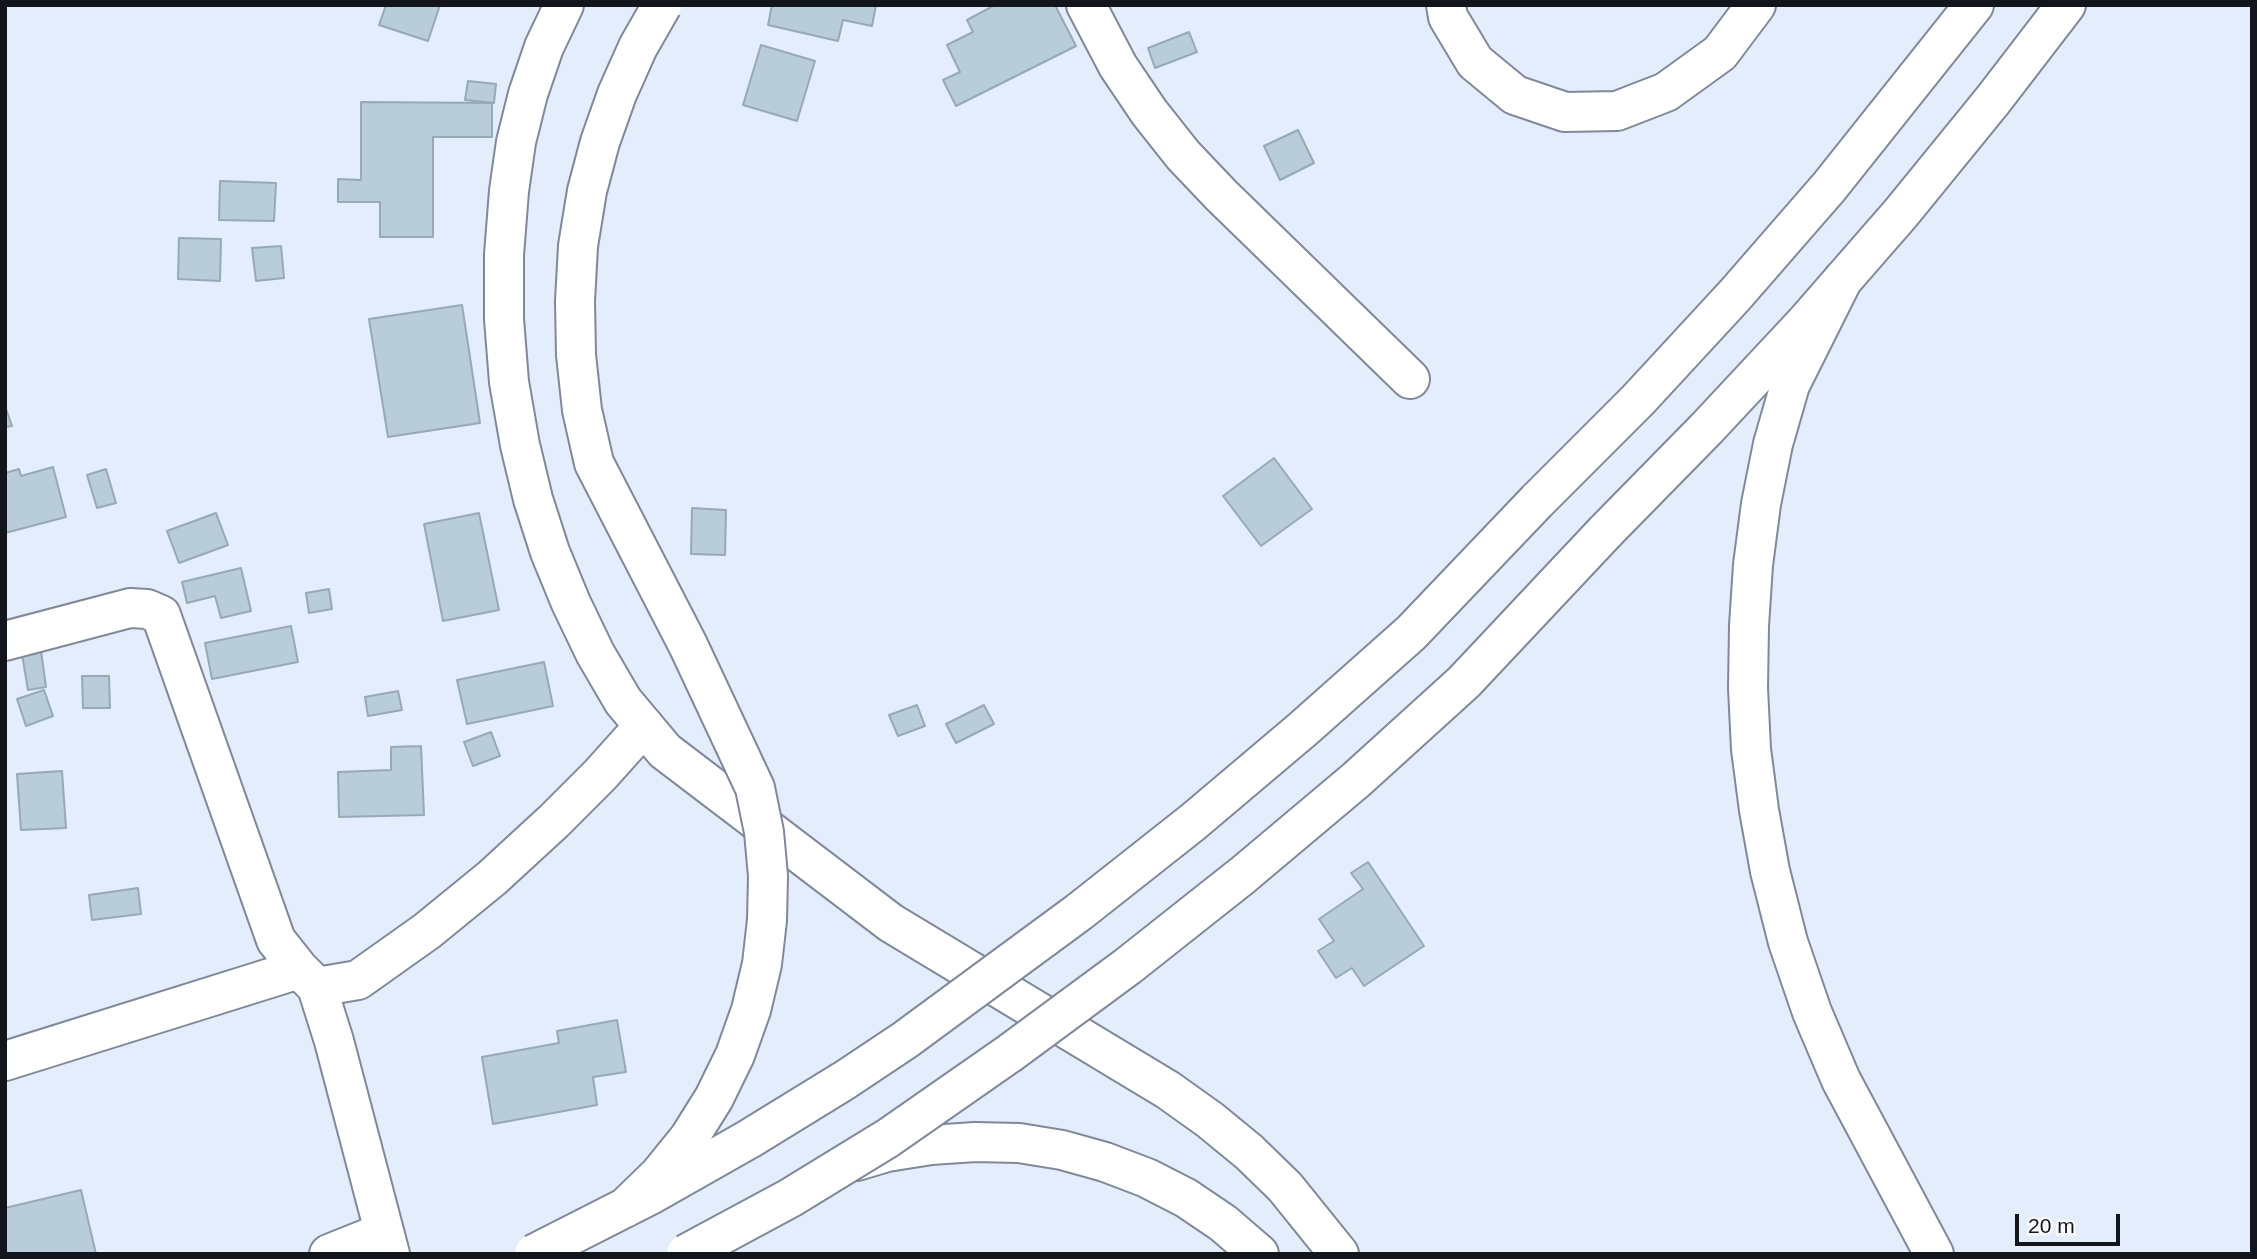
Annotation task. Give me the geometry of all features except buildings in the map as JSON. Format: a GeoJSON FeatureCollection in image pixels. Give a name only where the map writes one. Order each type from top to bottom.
{"type":"FeatureCollection","features":[{"type":"Feature","properties":{"kind":"main road"},"geometry":{"type":"LineString","coordinates":[[564,5],[544,47],[516,142],[504,255],[504,319],[509,382],[526,472],[550,552],[595,653],[623,701],[665,751],[891,923],[1168,1090],[1210,1119],[1285,1187],[1339,1254]]}},
{"type":"Feature","properties":{"kind":"main road"},"geometry":{"type":"LineString","coordinates":[[625,1208],[659,1175],[714,1098],[735,1055],[751,1010],[762,964],[767,920],[768,876],[765,843],[755,788],[688,645],[594,464],[582,410],[576,355],[575,300],[578,246],[590,179],[617,94],[638,47],[662,5]]}},
{"type":"Feature","properties":{"kind":"main road"},"geometry":{"type":"LineString","coordinates":[[1086,5],[1118,66],[1183,155],[1410,379]]}},
{"type":"Feature","properties":{"kind":"main road"},"geometry":{"type":"LineString","coordinates":[[1446,5],[1448,17],[1475,62],[1515,95],[1565,112],[1617,111],[1666,92],[1720,53],[1756,5]]}},
{"type":"Feature","properties":{"kind":"main road"},"geometry":{"type":"LineString","coordinates":[[534,1254],[625,1208],[749,1139],[865,1067],[1079,912],[1193,822],[1304,729],[1411,633],[1638,400],[1735,295],[1829,187],[1974,5]]}},
{"type":"Feature","properties":{"kind":"main road"},"geometry":{"type":"LineString","coordinates":[[686,1254],[790,1198],[888,1138],[1010,1053],[1128,966],[1243,875],[1356,780],[1464,682],[1707,428],[1901,213],[2066,5]]}},
{"type":"Feature","properties":{"kind":"main road"},"geometry":{"type":"LineString","coordinates":[[1843,279],[1790,385],[1773,444],[1761,504],[1749,626],[1751,749],[1770,871],[1788,942],[1812,1012],[1840,1080],[1934,1254]]}},
{"type":"Feature","properties":{"kind":"main road"},"geometry":{"type":"LineString","coordinates":[[5,641],[130,608],[147,609],[161,615],[276,940],[308,978],[334,1041],[387,1243],[328,1254]]}},
{"type":"Feature","properties":{"kind":"main road"},"geometry":{"type":"LineString","coordinates":[[5,1061],[308,978],[358,980],[427,931],[492,878],[600,775],[644,726]]}},
{"type":"Feature","properties":{"kind":"main road"},"geometry":{"type":"LineString","coordinates":[[845,1164],[887,1152],[953,1143],[1019,1143],[1062,1150],[1126,1170],[1186,1198],[1223,1223],[1259,1254]]}}]}
